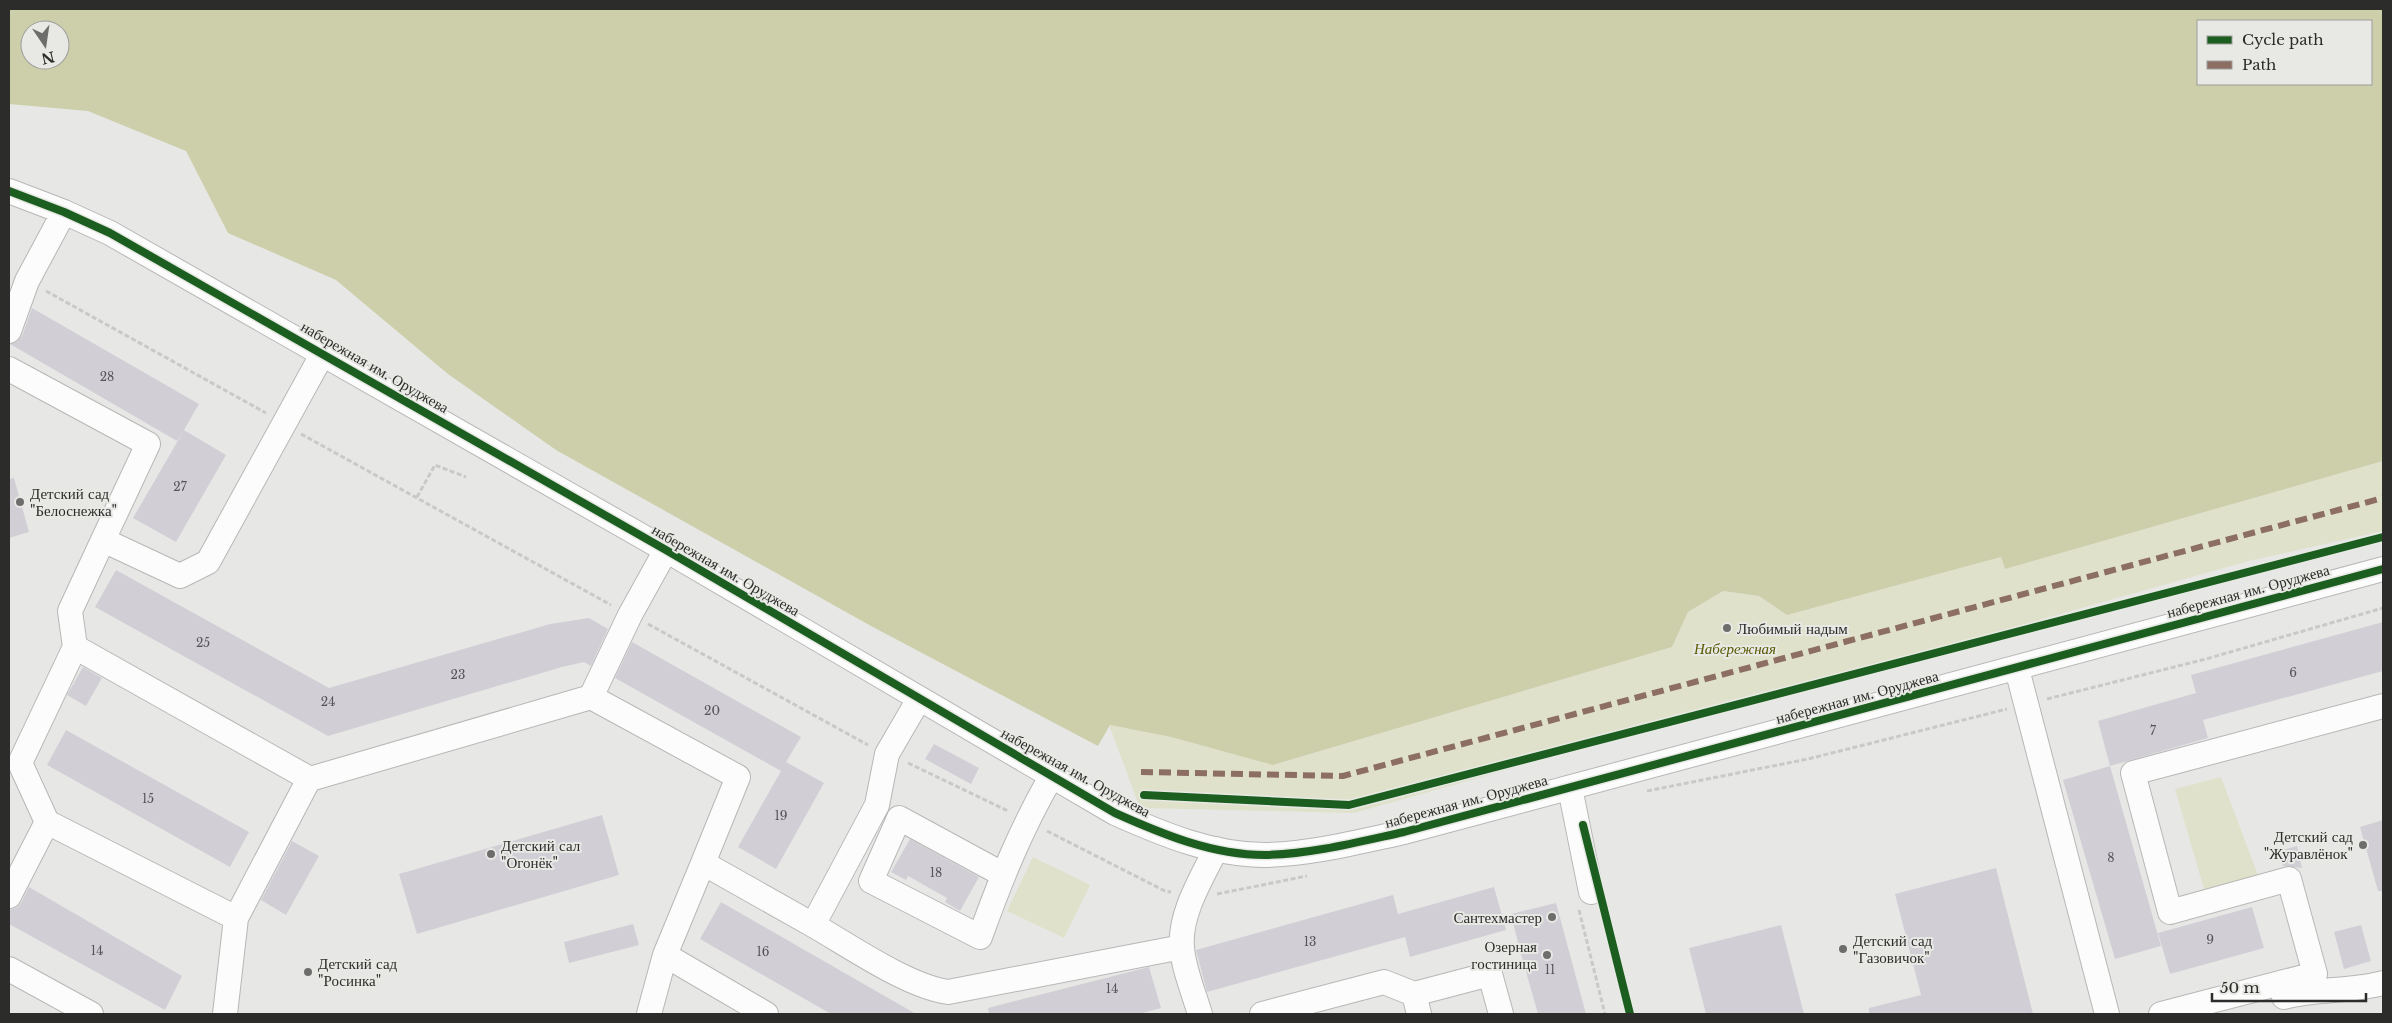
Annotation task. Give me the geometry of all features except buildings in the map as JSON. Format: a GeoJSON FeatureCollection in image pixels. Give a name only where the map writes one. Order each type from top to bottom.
{"type":"FeatureCollection","features":[{"type":"Feature","properties":{"kind":"street","name":"набережная им. Оруджева"},"geometry":{"type":"LineString","coordinates":[[9,191],[64,212],[110,233],[666,550],[1051,778],[1115,813],[1164,835],[1216,849],[1262,855],[1298,853],[1404,832],[2383,569]]}},
{"type":"Feature","properties":{"kind":"street"},"geometry":{"type":"LineString","coordinates":[[9,331],[27,281],[64,212]]}},
{"type":"Feature","properties":{"kind":"street"},"geometry":{"type":"LineString","coordinates":[[103,540],[180,576],[208,562],[323,353]]}},
{"type":"Feature","properties":{"kind":"street"},"geometry":{"type":"LineString","coordinates":[[9,369],[148,444],[70,611],[75,647],[20,763],[46,822],[236,918]]}},
{"type":"Feature","properties":{"kind":"street"},"geometry":{"type":"LineString","coordinates":[[591,697],[630,614],[666,550]]}},
{"type":"Feature","properties":{"kind":"street"},"geometry":{"type":"LineString","coordinates":[[75,647],[309,779],[591,697],[738,777],[665,955],[649,1014]]}},
{"type":"Feature","properties":{"kind":"street"},"geometry":{"type":"LineString","coordinates":[[2017,668],[2107,1014]]}},
{"type":"Feature","properties":{"kind":"street"},"geometry":{"type":"LineString","coordinates":[[813,925],[877,805],[887,754],[919,699]]}},
{"type":"Feature","properties":{"kind":"street"},"geometry":{"type":"LineString","coordinates":[[2161,1014],[2315,974],[2289,879],[2170,912],[2133,773],[2383,706]]}},
{"type":"Feature","properties":{"kind":"street"},"geometry":{"type":"LineString","coordinates":[[1002,874],[899,818],[871,881],[980,937],[1002,874],[1026,820],[1051,778]]}},
{"type":"Feature","properties":{"kind":"street"},"geometry":{"type":"LineString","coordinates":[[225,1014],[236,918],[309,779]]}},
{"type":"Feature","properties":{"kind":"street"},"geometry":{"type":"LineString","coordinates":[[1570,788],[1591,892]]}},
{"type":"Feature","properties":{"kind":"street"},"geometry":{"type":"LineString","coordinates":[[9,896],[46,822]]}},
{"type":"Feature","properties":{"kind":"street"},"geometry":{"type":"LineString","coordinates":[[1200,1014],[1182,947],[1184,925],[1194,895],[1216,849]]}},
{"type":"Feature","properties":{"kind":"street"},"geometry":{"type":"LineString","coordinates":[[703,863],[909,980],[931,989],[948,992],[1182,947]]}},
{"type":"Feature","properties":{"kind":"street"},"geometry":{"type":"LineString","coordinates":[[665,955],[766,1014]]}},
{"type":"Feature","properties":{"kind":"street"},"geometry":{"type":"LineString","coordinates":[[9,969],[91,1014]]}},
{"type":"Feature","properties":{"kind":"street"},"geometry":{"type":"LineString","coordinates":[[1262,1014],[1384,982],[1417,1004],[1490,974],[1501,1014]]}},
{"type":"Feature","properties":{"kind":"street"},"geometry":{"type":"LineString","coordinates":[[2217,1014],[2293,994],[2312,991],[2354,990],[2383,983]]}},
{"type":"Feature","properties":{"kind":"path"},"geometry":{"type":"LineString","coordinates":[[27,281],[283,424],[887,754],[1026,820],[1165,891],[1212,896],[1316,874]]}},
{"type":"Feature","properties":{"kind":"path"},"geometry":{"type":"LineString","coordinates":[[417,497],[435,465],[466,477]]}},
{"type":"Feature","properties":{"kind":"path"},"geometry":{"type":"LineString","coordinates":[[1642,792],[1808,759],[2206,659],[2383,608]]}},
{"type":"Feature","properties":{"kind":"green space","name":"Набережная"},"geometry":{"type":"Polygon","coordinates":[[[2383,461],[2383,531],[2249,561],[1354,813],[1140,808],[1109,725],[1171,737],[1274,765],[1672,647],[1688,612],[1723,591],[1759,596],[1787,615],[2001,557],[2005,569],[2383,461]]]}},
{"type":"Feature","properties":{"kind":"green space"},"geometry":{"type":"Polygon","coordinates":[[[2221,777],[2258,875],[2204,889],[2175,789],[2221,777]]]}},
{"type":"Feature","properties":{"kind":"green space"},"geometry":{"type":"Polygon","coordinates":[[[1033,857],[1090,885],[1064,938],[1007,911],[1033,857]]]}},
{"type":"Feature","properties":{"kind":"shaded area"},"geometry":{"type":"Polygon","coordinates":[[[9,9],[2383,9],[2383,461],[2005,569],[2001,557],[1787,615],[1759,596],[1723,591],[1688,612],[1672,647],[1273,765],[1171,737],[1110,725],[1098,746],[871,626],[556,450],[448,374],[336,280],[228,233],[186,151],[88,111],[9,104],[9,9]]]}},
{"type":"Feature","properties":{"kind":"marked path"},"geometry":{"type":"LineString","coordinates":[[1141,772],[1343,776],[2383,498]]}},
{"type":"Feature","properties":{"kind":"cycle path"},"geometry":{"type":"LineString","coordinates":[[9,191],[64,212],[110,233],[666,550],[1115,813],[1169,836],[1226,851],[1245,854],[1283,854],[1335,847],[1404,832],[2383,569]]}},
{"type":"Feature","properties":{"kind":"cycle path"},"geometry":{"type":"LineString","coordinates":[[1144,795],[1349,805],[2383,537]]}},
{"type":"Feature","properties":{"kind":"cycle path"},"geometry":{"type":"LineString","coordinates":[[1583,825],[1630,1014]]}},
{"type":"Feature","properties":{"kind":"place","name":"Детский сад \"Белоснежка\""},"geometry":{"type":"Point","coordinates":[20,502]}},
{"type":"Feature","properties":{"kind":"place","name":"Любимый надым"},"geometry":{"type":"Point","coordinates":[1727,628]}},
{"type":"Feature","properties":{"kind":"place","name":"Детский сад \"Журавлёнок\""},"geometry":{"type":"Point","coordinates":[2363,845]}},
{"type":"Feature","properties":{"kind":"place","name":"Детский сал \"Огонёк\""},"geometry":{"type":"Point","coordinates":[491,854]}},
{"type":"Feature","properties":{"kind":"place","name":"Сантехмастер"},"geometry":{"type":"Point","coordinates":[1552,917]}},
{"type":"Feature","properties":{"kind":"place","name":"Детский сад \"Газовичок\""},"geometry":{"type":"Point","coordinates":[1843,949]}},
{"type":"Feature","properties":{"kind":"place","name":"Озерная гостиница"},"geometry":{"type":"Point","coordinates":[1547,955]}},
{"type":"Feature","properties":{"kind":"place","name":"Детский сад \"Росинка\""},"geometry":{"type":"Point","coordinates":[308,972]}}]}
